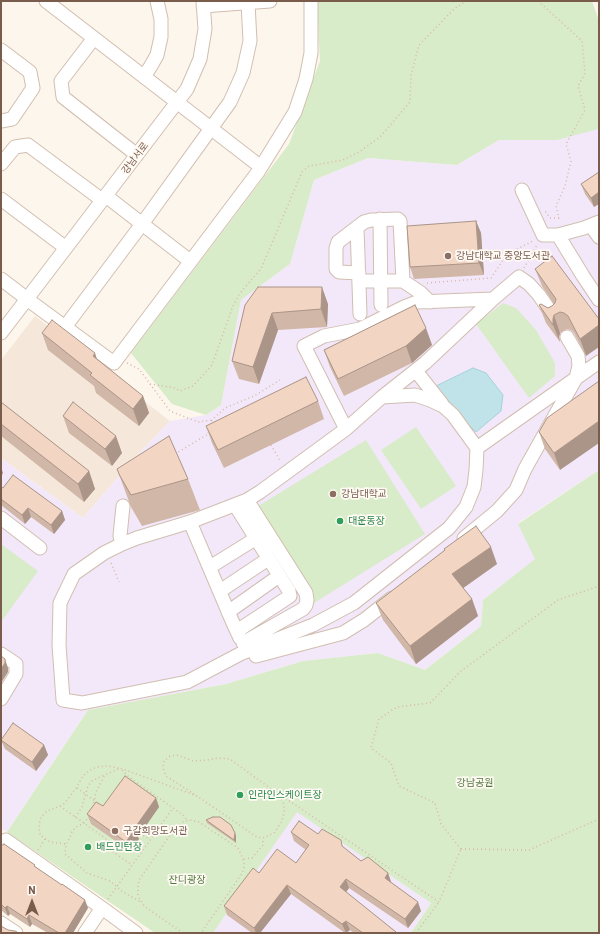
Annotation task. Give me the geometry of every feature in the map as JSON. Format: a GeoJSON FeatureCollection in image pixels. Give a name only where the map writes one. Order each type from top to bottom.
{"type":"FeatureCollection","features":[{"type":"Feature","properties":{"kind":"street"},"geometry":{"type":"LineString","coordinates":[[46,1],[261,167]]}},
{"type":"Feature","properties":{"kind":"street"},"geometry":{"type":"LineString","coordinates":[[144,77],[157,55],[161,37],[161,18],[157,1]]}},
{"type":"Feature","properties":{"kind":"street"},"geometry":{"type":"LineString","coordinates":[[203,4],[270,1]]}},
{"type":"Feature","properties":{"kind":"street"},"geometry":{"type":"LineString","coordinates":[[1,279],[114,363],[261,167],[295,112],[306,78],[311,53],[311,1]]}},
{"type":"Feature","properties":{"kind":"street"},"geometry":{"type":"LineString","coordinates":[[65,327],[230,102],[243,73],[250,41],[248,3]]}},
{"type":"Feature","properties":{"kind":"street","name":"강남서로"},"geometry":{"type":"LineString","coordinates":[[1,333],[187,89],[200,59],[205,29],[203,4]]}},
{"type":"Feature","properties":{"kind":"street"},"geometry":{"type":"LineString","coordinates":[[94,38],[61,81],[63,97],[137,154]]}},
{"type":"Feature","properties":{"kind":"street"},"geometry":{"type":"LineString","coordinates":[[1,50],[30,72],[33,88],[12,119],[1,121]]}},
{"type":"Feature","properties":{"kind":"street"},"geometry":{"type":"LineString","coordinates":[[1,164],[15,147],[28,145],[142,224],[190,261]]}},
{"type":"Feature","properties":{"kind":"street"},"geometry":{"type":"LineString","coordinates":[[522,190],[543,235],[558,235],[595,224],[599,236]]}},
{"type":"Feature","properties":{"kind":"street"},"geometry":{"type":"LineString","coordinates":[[1,199],[66,248]]}},
{"type":"Feature","properties":{"kind":"street"},"geometry":{"type":"LineString","coordinates":[[380,219],[381,305]]}},
{"type":"Feature","properties":{"kind":"street"},"geometry":{"type":"LineString","coordinates":[[405,282],[400,221],[396,219],[380,219],[364,222],[338,242],[336,248],[336,269],[339,272],[359,277],[405,282],[421,293],[430,302]]}},
{"type":"Feature","properties":{"kind":"street"},"geometry":{"type":"LineString","coordinates":[[357,227],[360,314]]}},
{"type":"Feature","properties":{"kind":"street"},"geometry":{"type":"LineString","coordinates":[[558,235],[599,300]]}},
{"type":"Feature","properties":{"kind":"street"},"geometry":{"type":"LineString","coordinates":[[248,500],[306,593],[307,600],[303,609],[242,649],[223,664],[188,682],[82,703],[63,700],[59,644],[60,603],[74,574],[122,544],[190,522],[248,500],[346,429],[382,397],[416,370],[519,277],[529,284],[554,317]]}},
{"type":"Feature","properties":{"kind":"street"},"geometry":{"type":"LineString","coordinates":[[346,429],[304,346],[324,336],[360,329],[417,302],[493,299]]}},
{"type":"Feature","properties":{"kind":"street"},"geometry":{"type":"LineString","coordinates":[[455,546],[497,512],[516,490],[525,469],[559,410],[576,378],[579,366],[578,356],[567,337]]}},
{"type":"Feature","properties":{"kind":"street"},"geometry":{"type":"LineString","coordinates":[[477,448],[599,362]]}},
{"type":"Feature","properties":{"kind":"street"},"geometry":{"type":"LineString","coordinates":[[242,649],[313,625],[354,603],[449,528],[466,507],[474,487],[477,448],[453,415],[443,406],[416,370]]}},
{"type":"Feature","properties":{"kind":"street"},"geometry":{"type":"LineString","coordinates":[[559,410],[582,394]]}},
{"type":"Feature","properties":{"kind":"street"},"geometry":{"type":"LineString","coordinates":[[382,397],[415,395],[443,406]]}},
{"type":"Feature","properties":{"kind":"street"},"geometry":{"type":"LineString","coordinates":[[235,505],[289,592],[290,596],[237,631]]}},
{"type":"Feature","properties":{"kind":"street"},"geometry":{"type":"LineString","coordinates":[[122,544],[120,536],[123,506]]}},
{"type":"Feature","properties":{"kind":"street"},"geometry":{"type":"LineString","coordinates":[[1,518],[40,548]]}},
{"type":"Feature","properties":{"kind":"street"},"geometry":{"type":"LineString","coordinates":[[190,522],[237,631],[242,649]]}},
{"type":"Feature","properties":{"kind":"street"},"geometry":{"type":"LineString","coordinates":[[210,568],[255,539]]}},
{"type":"Feature","properties":{"kind":"street"},"geometry":{"type":"LineString","coordinates":[[220,591],[268,559]]}},
{"type":"Feature","properties":{"kind":"street"},"geometry":{"type":"LineString","coordinates":[[228,612],[279,576]]}},
{"type":"Feature","properties":{"kind":"street"},"geometry":{"type":"LineString","coordinates":[[223,664],[343,633],[364,620],[400,591]]}},
{"type":"Feature","properties":{"kind":"street"},"geometry":{"type":"LineString","coordinates":[[1,654],[16,664],[16,674],[1,699]]}},
{"type":"Feature","properties":{"kind":"street"},"geometry":{"type":"LineString","coordinates":[[1,847],[6,840],[136,933]]}},
{"type":"Feature","properties":{"kind":"street"},"geometry":{"type":"LineString","coordinates":[[85,933],[102,908]]}},
{"type":"Feature","properties":{"kind":"street"},"geometry":{"type":"LineString","coordinates":[[1,923],[16,933]]}},
{"type":"Feature","properties":{"kind":"path"},"geometry":{"type":"LineString","coordinates":[[150,384],[175,388],[180,391],[193,386],[212,365],[233,306],[240,292],[261,269],[302,172],[309,166],[343,160],[359,152],[380,137],[410,102],[411,75],[419,45],[454,9],[466,1]]}},
{"type":"Feature","properties":{"kind":"path"},"geometry":{"type":"LineString","coordinates":[[538,1],[582,41],[585,73],[578,86],[585,110],[566,144],[571,161],[565,186],[556,206],[559,218]]}},
{"type":"Feature","properties":{"kind":"path"},"geometry":{"type":"LineString","coordinates":[[519,277],[543,235]]}},
{"type":"Feature","properties":{"kind":"path"},"geometry":{"type":"LineString","coordinates":[[405,282],[491,278],[507,254],[543,235]]}},
{"type":"Feature","properties":{"kind":"path"},"geometry":{"type":"LineString","coordinates":[[118,358],[139,369],[170,411],[198,422],[212,420]]}},
{"type":"Feature","properties":{"kind":"path"},"geometry":{"type":"LineString","coordinates":[[170,457],[208,434],[212,420],[225,408],[254,396],[280,380]]}},
{"type":"Feature","properties":{"kind":"path"},"geometry":{"type":"LineString","coordinates":[[271,445],[288,472]]}},
{"type":"Feature","properties":{"kind":"path"},"geometry":{"type":"LineString","coordinates":[[107,552],[119,582]]}},
{"type":"Feature","properties":{"kind":"path"},"geometry":{"type":"LineString","coordinates":[[461,849],[441,824],[435,803],[399,786],[391,763],[371,748],[379,719],[397,707],[430,703],[461,671],[558,600],[599,586]]}},
{"type":"Feature","properties":{"kind":"path"},"geometry":{"type":"LineString","coordinates":[[278,794],[284,804],[282,821],[274,833],[262,838],[257,838],[166,776],[163,768],[164,761],[170,756],[178,755],[193,761],[218,758],[230,760],[439,902]]}},
{"type":"Feature","properties":{"kind":"path"},"geometry":{"type":"LineString","coordinates":[[66,844],[50,842],[40,835],[38,830],[41,817],[47,811],[65,803],[76,788],[82,776],[97,767],[107,766],[120,768],[196,796]]}},
{"type":"Feature","properties":{"kind":"path"},"geometry":{"type":"LineString","coordinates":[[75,817],[82,806],[88,786],[92,781],[120,768]]}},
{"type":"Feature","properties":{"kind":"path"},"geometry":{"type":"LineString","coordinates":[[120,768],[129,777],[183,815],[187,820]]}},
{"type":"Feature","properties":{"kind":"path"},"geometry":{"type":"LineString","coordinates":[[105,775],[96,792],[91,813],[84,823],[76,827],[66,844],[65,854],[70,860],[87,873],[103,878],[141,902],[144,906],[183,933]]}},
{"type":"Feature","properties":{"kind":"path"},"geometry":{"type":"LineString","coordinates":[[76,788],[95,801]]}},
{"type":"Feature","properties":{"kind":"path"},"geometry":{"type":"LineString","coordinates":[[60,806],[116,846],[112,851],[132,865]]}},
{"type":"Feature","properties":{"kind":"path"},"geometry":{"type":"LineString","coordinates":[[102,908],[173,808]]}},
{"type":"Feature","properties":{"kind":"path"},"geometry":{"type":"LineString","coordinates":[[461,849],[530,850],[599,819]]}},
{"type":"Feature","properties":{"kind":"path"},"geometry":{"type":"LineString","coordinates":[[141,902],[137,889],[139,880],[175,828],[187,820],[200,822],[238,848],[243,859],[244,869],[201,933]]}},
{"type":"Feature","properties":{"kind":"path"},"geometry":{"type":"LineString","coordinates":[[135,830],[150,840]]}},
{"type":"Feature","properties":{"kind":"path"},"geometry":{"type":"LineString","coordinates":[[243,859],[252,858],[263,845],[262,838]]}},
{"type":"Feature","properties":{"kind":"path"},"geometry":{"type":"LineString","coordinates":[[416,933],[439,902],[461,849]]}},
{"type":"Feature","properties":{"kind":"shaded area","name":"강남대학교"},"geometry":{"type":"Polygon","coordinates":[[[599,111],[599,470],[518,523],[536,559],[483,600],[481,626],[425,670],[378,653],[303,661],[226,684],[88,710],[7,832],[1,828],[1,458],[83,518],[131,462],[170,421],[206,415],[221,405],[241,300],[290,264],[314,180],[368,158],[457,165],[499,140],[557,140],[599,111]]]}},
{"type":"Feature","properties":{"kind":"shaded area"},"geometry":{"type":"Polygon","coordinates":[[[35,316],[170,421],[131,462],[83,518],[1,458],[1,360],[35,316]]]}},
{"type":"Feature","properties":{"kind":"shaded area"},"geometry":{"type":"Polygon","coordinates":[[[297,811],[431,903],[411,933],[213,933],[297,811]]]}},
{"type":"Feature","properties":{"kind":"green space"},"geometry":{"type":"Polygon","coordinates":[[[317,1],[592,1],[599,21],[598,129],[557,140],[499,140],[457,165],[368,158],[314,180],[290,264],[241,300],[221,405],[206,415],[172,404],[131,353],[289,144],[320,61],[317,1]]]}},
{"type":"Feature","properties":{"kind":"green space"},"geometry":{"type":"Polygon","coordinates":[[[503,303],[516,308],[536,330],[555,363],[555,376],[529,398],[476,324],[503,303]]]}},
{"type":"Feature","properties":{"kind":"green space"},"geometry":{"type":"Polygon","coordinates":[[[416,427],[456,486],[421,509],[381,450],[416,427]]]}},
{"type":"Feature","properties":{"kind":"green space","name":"대운동장"},"geometry":{"type":"Polygon","coordinates":[[[366,440],[425,534],[314,603],[255,508],[366,440]]]}},
{"type":"Feature","properties":{"kind":"green space","name":"강남공원"},"geometry":{"type":"Polygon","coordinates":[[[599,470],[599,933],[411,933],[431,903],[297,812],[213,933],[155,933],[7,832],[88,710],[226,684],[303,661],[378,653],[425,670],[481,626],[483,600],[535,559],[518,524],[599,470]]]}},
{"type":"Feature","properties":{"kind":"green space"},"geometry":{"type":"Polygon","coordinates":[[[1,544],[38,571],[1,622],[1,544]]]}},
{"type":"Feature","properties":{"kind":"water"},"geometry":{"type":"Polygon","coordinates":[[[473,368],[486,373],[503,395],[501,411],[476,432],[436,386],[473,368]]]}},
{"type":"Feature","properties":{"kind":"building"},"geometry":{"type":"Polygon","coordinates":[[[599,172],[599,192],[591,198],[581,184],[599,172]]]}},
{"type":"Feature","properties":{"kind":"building","name":"강남대학교 중앙도서관"},"geometry":{"type":"Polygon","coordinates":[[[476,221],[479,263],[410,267],[407,226],[476,221]]]}},
{"type":"Feature","properties":{"kind":"building"},"geometry":{"type":"Polygon","coordinates":[[[552,256],[599,319],[599,325],[580,339],[568,316],[560,312],[554,315],[553,325],[539,305],[541,304],[548,308],[555,303],[556,299],[535,269],[552,256]]]}},
{"type":"Feature","properties":{"kind":"building"},"geometry":{"type":"Polygon","coordinates":[[[258,287],[322,287],[321,309],[272,313],[253,367],[232,361],[245,305],[258,287]]]}},
{"type":"Feature","properties":{"kind":"building"},"geometry":{"type":"Polygon","coordinates":[[[415,305],[426,328],[406,346],[338,379],[324,350],[415,305]]]}},
{"type":"Feature","properties":{"kind":"building"},"geometry":{"type":"Polygon","coordinates":[[[52,320],[95,353],[93,356],[143,396],[133,409],[90,375],[92,373],[42,333],[52,320]]]}},
{"type":"Feature","properties":{"kind":"building"},"geometry":{"type":"Polygon","coordinates":[[[306,377],[318,401],[218,450],[206,426],[306,377]]]}},
{"type":"Feature","properties":{"kind":"building"},"geometry":{"type":"Polygon","coordinates":[[[599,381],[599,421],[554,453],[539,432],[547,418],[599,381]]]}},
{"type":"Feature","properties":{"kind":"building"},"geometry":{"type":"Polygon","coordinates":[[[1,402],[89,471],[78,484],[1,424],[1,402]]]}},
{"type":"Feature","properties":{"kind":"building"},"geometry":{"type":"Polygon","coordinates":[[[73,402],[116,436],[105,449],[63,416],[73,402]]]}},
{"type":"Feature","properties":{"kind":"building"},"geometry":{"type":"Polygon","coordinates":[[[169,436],[188,479],[131,495],[117,469],[169,436]]]}},
{"type":"Feature","properties":{"kind":"building"},"geometry":{"type":"Polygon","coordinates":[[[13,475],[62,511],[51,525],[28,508],[22,515],[1,499],[1,487],[3,488],[13,475]]]}},
{"type":"Feature","properties":{"kind":"building"},"geometry":{"type":"Polygon","coordinates":[[[476,526],[491,547],[452,574],[472,599],[410,646],[376,603],[445,550],[444,549],[476,526]]]}},
{"type":"Feature","properties":{"kind":"building"},"geometry":{"type":"Polygon","coordinates":[[[1,656],[5,659],[5,663],[1,669],[1,656]]]}},
{"type":"Feature","properties":{"kind":"building"},"geometry":{"type":"Polygon","coordinates":[[[13,723],[44,745],[32,762],[1,740],[13,723]]]}},
{"type":"Feature","properties":{"kind":"building"},"geometry":{"type":"Polygon","coordinates":[[[125,776],[156,798],[126,842],[87,814],[96,802],[103,806],[125,776]]]}},
{"type":"Feature","properties":{"kind":"building"},"geometry":{"type":"Polygon","coordinates":[[[213,817],[220,817],[231,825],[235,833],[234,840],[206,820],[213,817]]]}},
{"type":"Feature","properties":{"kind":"building"},"geometry":{"type":"Polygon","coordinates":[[[299,821],[318,834],[322,829],[341,840],[342,846],[361,861],[368,857],[388,873],[385,878],[418,902],[405,919],[346,879],[340,887],[396,933],[363,933],[346,921],[342,924],[287,885],[254,928],[224,906],[253,868],[259,873],[277,849],[296,863],[309,845],[291,832],[299,821]]]}},
{"type":"Feature","properties":{"kind":"building"},"geometry":{"type":"Polygon","coordinates":[[[4,844],[85,900],[65,933],[59,933],[29,915],[27,919],[7,906],[5,908],[1,904],[1,846],[4,844]]]}},
{"type":"Feature","properties":{"kind":"building"},"geometry":{"type":"Polygon","coordinates":[[[1,926],[8,930],[17,932],[1,933],[1,926]]]}},
{"type":"Feature","properties":{"kind":"place","name":"강남대학교 중앙도서관"},"geometry":{"type":"Point","coordinates":[448,256]}},
{"type":"Feature","properties":{"kind":"place","name":"강남대학교"},"geometry":{"type":"Point","coordinates":[333,494]}},
{"type":"Feature","properties":{"kind":"place","name":"대운동장"},"geometry":{"type":"Point","coordinates":[340,521]}},
{"type":"Feature","properties":{"kind":"place","name":"인라인스케이트장"},"geometry":{"type":"Point","coordinates":[240,795]}},
{"type":"Feature","properties":{"kind":"place","name":"구갈희망도서관"},"geometry":{"type":"Point","coordinates":[115,831]}},
{"type":"Feature","properties":{"kind":"place","name":"배드민턴장"},"geometry":{"type":"Point","coordinates":[88,847]}},
{"type":"Feature","properties":{"kind":"park label","name":"잔디광장"},"geometry":{"type":"Point","coordinates":[187,880]}}]}
